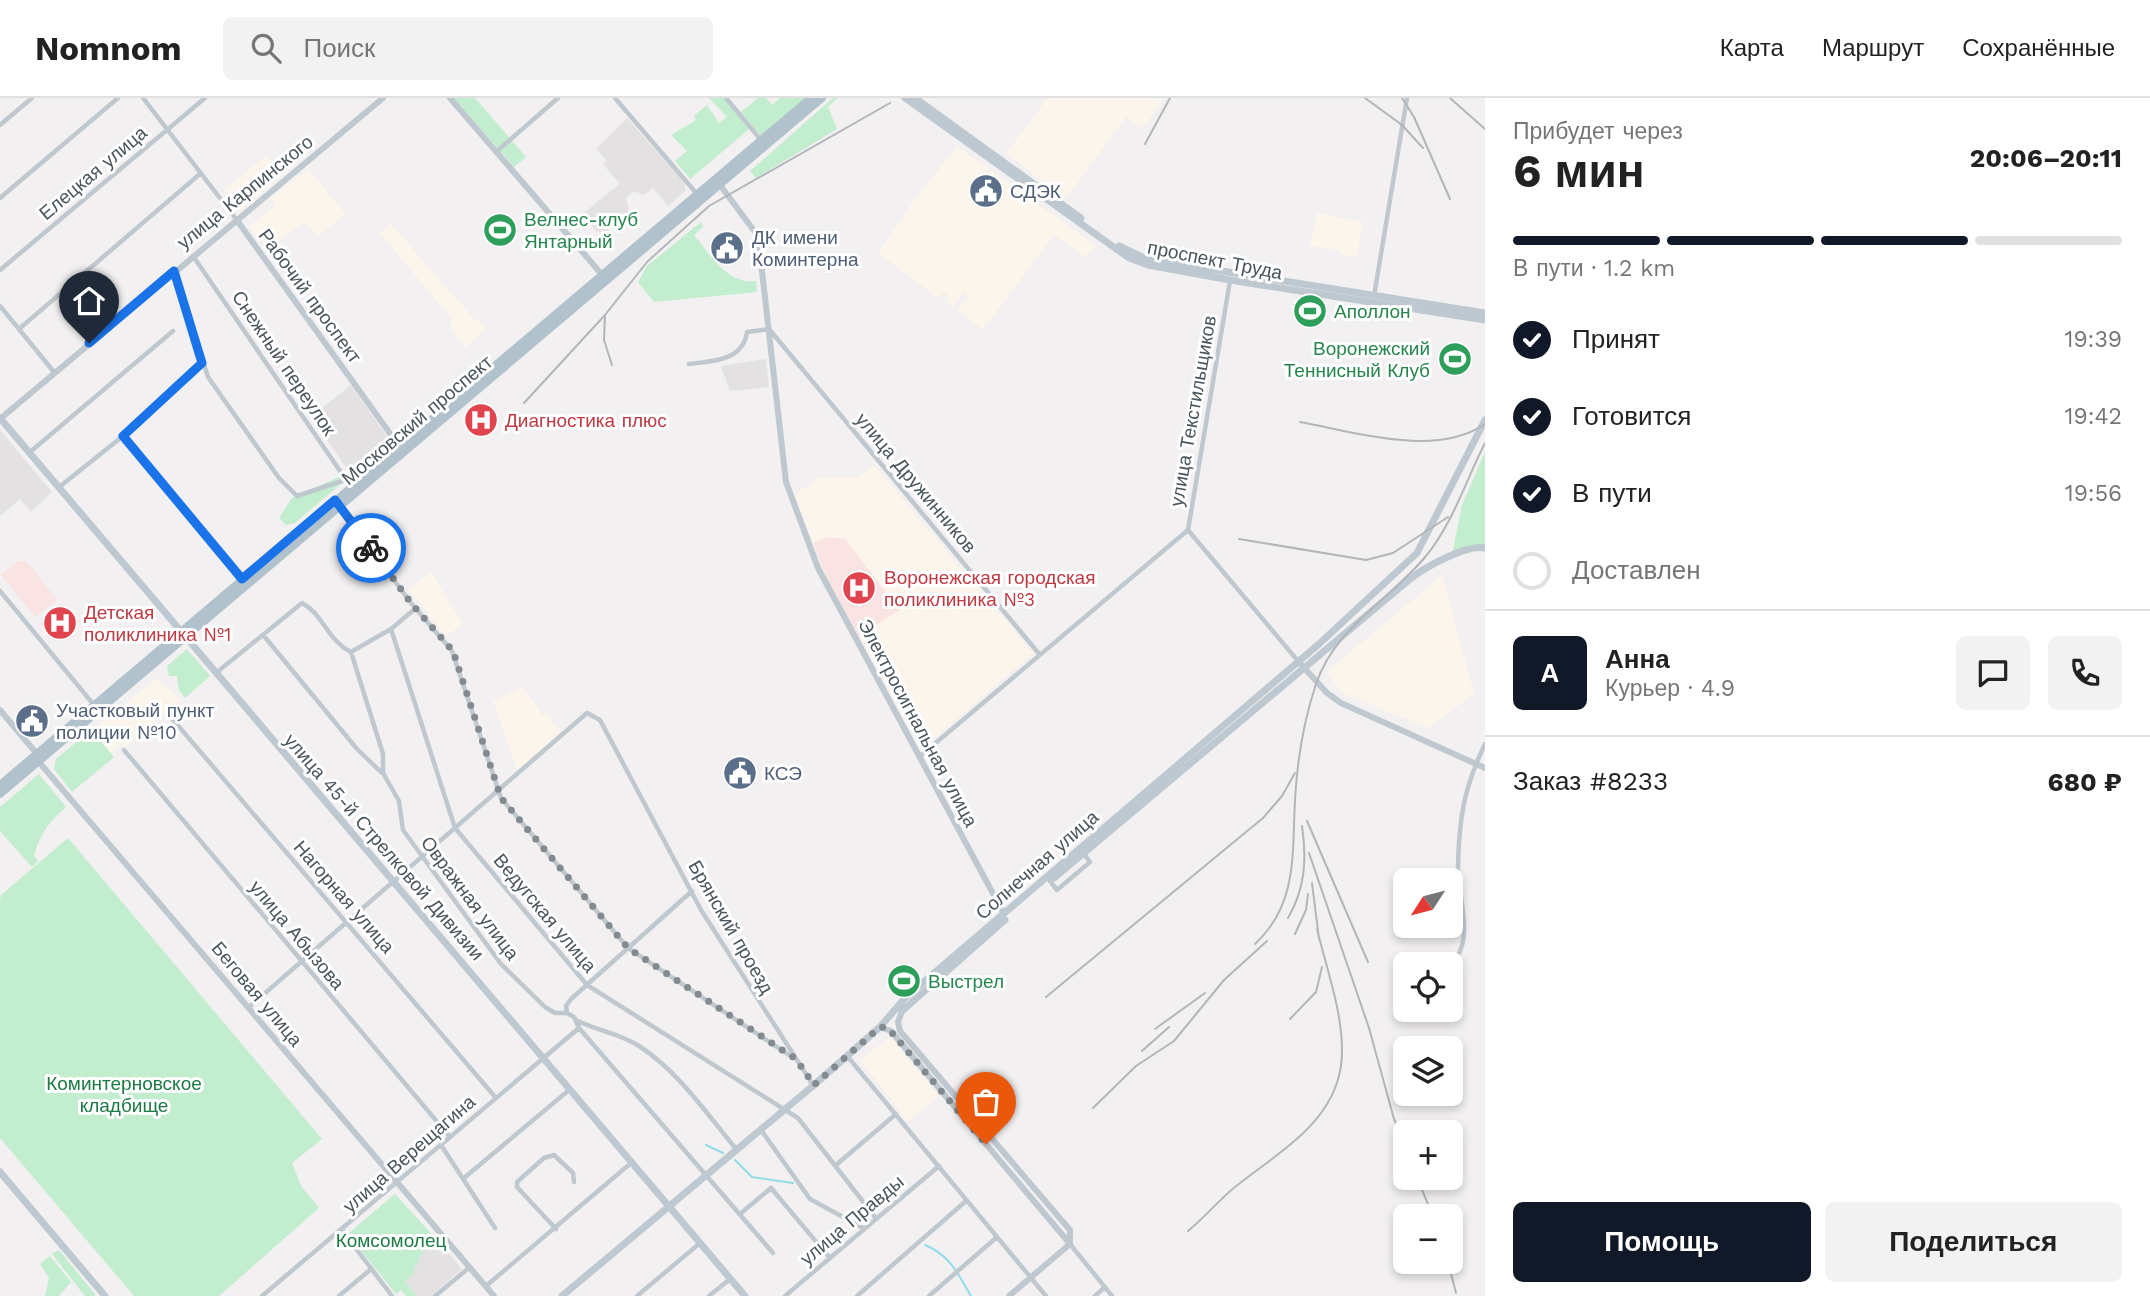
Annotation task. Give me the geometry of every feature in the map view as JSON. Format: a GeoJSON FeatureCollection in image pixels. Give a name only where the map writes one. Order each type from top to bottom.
{"type":"FeatureCollection","features":[{"type":"Feature","properties":{"kind":"main road","name":"Московский проспект"},"geometry":{"type":"LineString","coordinates":[[0,785],[38,758],[811,98]]}},
{"type":"Feature","properties":{"kind":"main road","name":"Московский проспект"},"geometry":{"type":"LineString","coordinates":[[0,794],[95,706],[182,635],[242,579],[337,504],[348,483],[399,446],[720,185],[822,98]]}},
{"type":"Feature","properties":{"kind":"main road","name":"проспект Труда"},"geometry":{"type":"LineString","coordinates":[[905,98],[1082,222]]}},
{"type":"Feature","properties":{"kind":"main road","name":"проспект Труда"},"geometry":{"type":"LineString","coordinates":[[915,98],[1120,253],[1140,262],[1485,320]]}},
{"type":"Feature","properties":{"kind":"main road","name":"проспект Труда"},"geometry":{"type":"LineString","coordinates":[[1373,300],[1485,313]]}},
{"type":"Feature","properties":{"kind":"main road","name":"улица 45-й Стрелковой Дивизии"},"geometry":{"type":"LineString","coordinates":[[0,419],[745,1296]]}},
{"type":"Feature","properties":{"kind":"main road","name":"Солнечная улица"},"geometry":{"type":"LineString","coordinates":[[562,1296],[814,1085],[880,1027],[895,1007],[1084,854],[1301,665],[1342,622],[1417,554],[1485,420]]}},
{"type":"Feature","properties":{"kind":"main road","name":"Солнечная улица"},"geometry":{"type":"LineString","coordinates":[[902,1011],[1006,916],[1301,665],[1349,631],[1421,570],[1471,547],[1485,548]]}},
{"type":"Feature","properties":{"kind":"main road"},"geometry":{"type":"LineString","coordinates":[[1342,622],[1349,631]]}},
{"type":"Feature","properties":{"kind":"main road"},"geometry":{"type":"LineString","coordinates":[[1,1176],[99,1296]]}},
{"type":"Feature","properties":{"kind":"main road"},"geometry":{"type":"LineString","coordinates":[[1,1176],[105,1296]]}},
{"type":"Feature","properties":{"kind":"street"},"geometry":{"type":"LineString","coordinates":[[0,125],[32,98]]}},
{"type":"Feature","properties":{"kind":"street"},"geometry":{"type":"LineString","coordinates":[[0,198],[118,98]]}},
{"type":"Feature","properties":{"kind":"street","name":"Рабочий проспект"},"geometry":{"type":"LineString","coordinates":[[143,98],[236,219],[399,446]]}},
{"type":"Feature","properties":{"kind":"street","name":"Елецкая улица"},"geometry":{"type":"LineString","coordinates":[[0,270],[205,98]]}},
{"type":"Feature","properties":{"kind":"street","name":"улица Карпинского"},"geometry":{"type":"LineString","coordinates":[[0,419],[192,255],[383,98]]}},
{"type":"Feature","properties":{"kind":"street"},"geometry":{"type":"LineString","coordinates":[[450,98],[604,277]]}},
{"type":"Feature","properties":{"kind":"street"},"geometry":{"type":"LineString","coordinates":[[496,152],[558,98]]}},
{"type":"Feature","properties":{"kind":"street"},"geometry":{"type":"LineString","coordinates":[[615,98],[697,194]]}},
{"type":"Feature","properties":{"kind":"street"},"geometry":{"type":"LineString","coordinates":[[726,98],[761,140]]}},
{"type":"Feature","properties":{"kind":"street"},"geometry":{"type":"LineString","coordinates":[[1373,300],[1407,98]]}},
{"type":"Feature","properties":{"kind":"street"},"geometry":{"type":"LineString","coordinates":[[19,329],[201,173]]}},
{"type":"Feature","properties":{"kind":"street","name":"Электросигнальная улица"},"geometry":{"type":"LineString","coordinates":[[720,185],[758,236],[785,474],[818,568],[1006,916]]}},
{"type":"Feature","properties":{"kind":"street","name":"Снежный переулок"},"geometry":{"type":"LineString","coordinates":[[192,255],[348,483]]}},
{"type":"Feature","properties":{"kind":"street"},"geometry":{"type":"LineString","coordinates":[[174,271],[208,377],[292,493],[297,496],[348,483]]}},
{"type":"Feature","properties":{"kind":"street","name":"улица Текстильщиков"},"geometry":{"type":"LineString","coordinates":[[919,757],[1188,530],[1231,276]]}},
{"type":"Feature","properties":{"kind":"street"},"geometry":{"type":"LineString","coordinates":[[0,306],[54,372]]}},
{"type":"Feature","properties":{"kind":"street"},"geometry":{"type":"LineString","coordinates":[[689,364],[735,355],[742,348],[747,332],[769,329]]}},
{"type":"Feature","properties":{"kind":"street","name":"улица Дружинников"},"geometry":{"type":"LineString","coordinates":[[769,329],[1040,655]]}},
{"type":"Feature","properties":{"kind":"street"},"geometry":{"type":"LineString","coordinates":[[29,453],[173,331]]}},
{"type":"Feature","properties":{"kind":"street"},"geometry":{"type":"LineString","coordinates":[[58,488],[123,436],[202,363]]}},
{"type":"Feature","properties":{"kind":"street"},"geometry":{"type":"LineString","coordinates":[[123,436],[242,579]]}},
{"type":"Feature","properties":{"kind":"street"},"geometry":{"type":"LineString","coordinates":[[337,504],[416,608],[453,651],[497,792],[628,948],[796,1059]]}},
{"type":"Feature","properties":{"kind":"street"},"geometry":{"type":"LineString","coordinates":[[1188,530],[1301,665],[1341,703],[1485,768]]}},
{"type":"Feature","properties":{"kind":"street"},"geometry":{"type":"LineString","coordinates":[[0,591],[95,706]]}},
{"type":"Feature","properties":{"kind":"street"},"geometry":{"type":"LineString","coordinates":[[215,674],[302,603],[313,612],[336,644],[351,652],[391,629],[416,608]]}},
{"type":"Feature","properties":{"kind":"street","name":"Ведугская улица"},"geometry":{"type":"LineString","coordinates":[[391,629],[455,828],[587,985],[803,1123],[875,1217]]}},
{"type":"Feature","properties":{"kind":"street"},"geometry":{"type":"LineString","coordinates":[[264,636],[357,749],[383,774]]}},
{"type":"Feature","properties":{"kind":"street","name":"Овражная улица"},"geometry":{"type":"LineString","coordinates":[[351,652],[383,754],[383,774],[399,801],[403,830],[501,964],[526,991],[555,1013],[566,1013],[578,1021],[616,1034],[640,1046],[675,1077],[737,1150]]}},
{"type":"Feature","properties":{"kind":"street","name":"Беговая улица"},"geometry":{"type":"LineString","coordinates":[[0,710],[248,1008],[494,1296]]}},
{"type":"Feature","properties":{"kind":"street","name":"Брянский проезд"},"geometry":{"type":"LineString","coordinates":[[497,792],[587,713],[600,720],[701,909],[814,1085]]}},
{"type":"Feature","properties":{"kind":"street","name":"Нагорная улица"},"geometry":{"type":"LineString","coordinates":[[169,715],[496,1098]]}},
{"type":"Feature","properties":{"kind":"street"},"geometry":{"type":"LineString","coordinates":[[1459,952],[1464,928],[1457,868],[1462,799],[1485,744]]}},
{"type":"Feature","properties":{"kind":"street","name":"улица Абызова"},"geometry":{"type":"LineString","coordinates":[[124,750],[450,1137]]}},
{"type":"Feature","properties":{"kind":"street"},"geometry":{"type":"LineString","coordinates":[[248,1008],[497,792]]}},
{"type":"Feature","properties":{"kind":"street"},"geometry":{"type":"LineString","coordinates":[[566,1013],[566,1006],[571,999],[692,891]]}},
{"type":"Feature","properties":{"kind":"street"},"geometry":{"type":"LineString","coordinates":[[893,1034],[893,1021],[902,1011]]}},
{"type":"Feature","properties":{"kind":"street"},"geometry":{"type":"LineString","coordinates":[[902,1011],[898,1022],[900,1031],[1070,1230],[1070,1244],[1009,1296]]}},
{"type":"Feature","properties":{"kind":"street"},"geometry":{"type":"LineString","coordinates":[[578,1021],[579,1028],[773,1253]]}},
{"type":"Feature","properties":{"kind":"street"},"geometry":{"type":"LineString","coordinates":[[880,1027],[888,1028],[1112,1296]]}},
{"type":"Feature","properties":{"kind":"street","name":"улица Верещагина"},"geometry":{"type":"LineString","coordinates":[[262,1296],[579,1028]]}},
{"type":"Feature","properties":{"kind":"street"},"geometry":{"type":"LineString","coordinates":[[847,1056],[1045,1296]]}},
{"type":"Feature","properties":{"kind":"street"},"geometry":{"type":"LineString","coordinates":[[464,1178],[569,1090]]}},
{"type":"Feature","properties":{"kind":"street"},"geometry":{"type":"LineString","coordinates":[[836,1165],[896,1114]]}},
{"type":"Feature","properties":{"kind":"street"},"geometry":{"type":"LineString","coordinates":[[761,1130],[810,1199],[863,1228]]}},
{"type":"Feature","properties":{"kind":"street"},"geometry":{"type":"LineString","coordinates":[[441,1144],[495,1228]]}},
{"type":"Feature","properties":{"kind":"street"},"geometry":{"type":"LineString","coordinates":[[556,1229],[517,1187],[517,1182],[544,1157],[554,1155],[573,1172],[575,1182]]}},
{"type":"Feature","properties":{"kind":"street"},"geometry":{"type":"LineString","coordinates":[[486,1286],[631,1163]]}},
{"type":"Feature","properties":{"kind":"street","name":"улица Правды"},"geometry":{"type":"LineString","coordinates":[[785,1296],[875,1217],[939,1166]]}},
{"type":"Feature","properties":{"kind":"street"},"geometry":{"type":"LineString","coordinates":[[740,1214],[771,1188],[830,1257]]}},
{"type":"Feature","properties":{"kind":"street"},"geometry":{"type":"LineString","coordinates":[[857,1296],[967,1201]]}},
{"type":"Feature","properties":{"kind":"street"},"geometry":{"type":"LineString","coordinates":[[1042,1210],[1056,1214]]}},
{"type":"Feature","properties":{"kind":"street"},"geometry":{"type":"LineString","coordinates":[[342,1230],[392,1296]]}},
{"type":"Feature","properties":{"kind":"street"},"geometry":{"type":"LineString","coordinates":[[929,1296],[997,1237]]}},
{"type":"Feature","properties":{"kind":"street"},"geometry":{"type":"LineString","coordinates":[[637,1296],[700,1243]]}},
{"type":"Feature","properties":{"kind":"street"},"geometry":{"type":"LineString","coordinates":[[435,1296],[470,1267]]}},
{"type":"Feature","properties":{"kind":"street"},"geometry":{"type":"LineString","coordinates":[[339,1296],[371,1269]]}},
{"type":"Feature","properties":{"kind":"street"},"geometry":{"type":"LineString","coordinates":[[709,1296],[730,1279]]}},
{"type":"Feature","properties":{"kind":"street"},"geometry":{"type":"LineString","coordinates":[[1095,1296],[1105,1287]]}},
{"type":"Feature","properties":{"kind":"shaded area"},"geometry":{"type":"Polygon","coordinates":[[[1048,98],[1162,100],[1145,126],[1141,127],[1126,117],[1066,199],[1006,153],[1048,98]]]}},
{"type":"Feature","properties":{"kind":"shaded area"},"geometry":{"type":"Polygon","coordinates":[[[627,118],[685,183],[685,191],[668,206],[653,188],[644,195],[634,191],[626,198],[629,212],[604,233],[596,231],[582,214],[620,184],[603,164],[607,161],[596,149],[627,118]]]}},
{"type":"Feature","properties":{"kind":"shaded area"},"geometry":{"type":"Polygon","coordinates":[[[957,146],[1095,245],[1086,257],[1054,235],[983,330],[957,310],[968,296],[963,293],[953,307],[945,301],[949,296],[943,292],[938,298],[878,253],[914,200],[957,146]]]}},
{"type":"Feature","properties":{"kind":"shaded area"},"geometry":{"type":"Polygon","coordinates":[[[266,156],[273,163],[280,178],[241,210],[225,189],[266,156]]]}},
{"type":"Feature","properties":{"kind":"shaded area"},"geometry":{"type":"Polygon","coordinates":[[[309,169],[345,214],[317,237],[305,221],[269,249],[249,226],[276,206],[270,198],[309,169]]]}},
{"type":"Feature","properties":{"kind":"shaded area"},"geometry":{"type":"Polygon","coordinates":[[[1317,213],[1363,222],[1357,257],[1339,254],[1339,250],[1310,246],[1317,213]]]}},
{"type":"Feature","properties":{"kind":"shaded area"},"geometry":{"type":"Polygon","coordinates":[[[390,223],[475,320],[478,319],[483,325],[485,331],[465,347],[451,331],[451,318],[380,233],[390,223]]]}},
{"type":"Feature","properties":{"kind":"shaded area"},"geometry":{"type":"Polygon","coordinates":[[[766,359],[769,387],[730,391],[721,366],[766,359]]]}},
{"type":"Feature","properties":{"kind":"shaded area"},"geometry":{"type":"Polygon","coordinates":[[[351,385],[390,441],[350,473],[311,417],[351,385]]]}},
{"type":"Feature","properties":{"kind":"shaded area"},"geometry":{"type":"Polygon","coordinates":[[[0,430],[52,492],[31,512],[20,499],[0,516],[0,430]]]}},
{"type":"Feature","properties":{"kind":"shaded area"},"geometry":{"type":"Polygon","coordinates":[[[874,465],[1033,653],[922,749],[826,576],[795,494],[819,478],[859,477],[874,465]]]}},
{"type":"Feature","properties":{"kind":"shaded area","name":"Воронежская городская поликлиника №3"},"geometry":{"type":"Polygon","coordinates":[[[827,537],[845,539],[900,610],[858,636],[826,576],[813,543],[827,537]]]}},
{"type":"Feature","properties":{"kind":"shaded area"},"geometry":{"type":"Polygon","coordinates":[[[18,561],[25,561],[33,569],[57,600],[35,617],[1,575],[18,561]]]}},
{"type":"Feature","properties":{"kind":"shaded area"},"geometry":{"type":"Polygon","coordinates":[[[431,572],[463,624],[446,636],[408,589],[431,572]]]}},
{"type":"Feature","properties":{"kind":"shaded area"},"geometry":{"type":"Polygon","coordinates":[[[1442,575],[1474,694],[1428,728],[1343,693],[1326,672],[1442,575]]]}},
{"type":"Feature","properties":{"kind":"shaded area","name":"Детская поликлиника №1"},"geometry":{"type":"Polygon","coordinates":[[[62,603],[80,622],[54,641],[40,624],[62,603]]]}},
{"type":"Feature","properties":{"kind":"shaded area"},"geometry":{"type":"Polygon","coordinates":[[[157,678],[181,700],[124,748],[121,744],[111,753],[92,731],[157,678]]]}},
{"type":"Feature","properties":{"kind":"shaded area"},"geometry":{"type":"Polygon","coordinates":[[[523,687],[542,715],[546,713],[561,732],[517,770],[493,701],[523,687]]]}},
{"type":"Feature","properties":{"kind":"shaded area"},"geometry":{"type":"Polygon","coordinates":[[[890,1037],[939,1096],[908,1122],[860,1060],[890,1037]]]}},
{"type":"Feature","properties":{"kind":"shaded area","name":"Комсомолец"},"geometry":{"type":"Polygon","coordinates":[[[395,1194],[462,1269],[431,1296],[406,1296],[401,1290],[396,1294],[348,1234],[395,1194]]]}},
{"type":"Feature","properties":{"kind":"green space"},"geometry":{"type":"Polygon","coordinates":[[[454,98],[475,98],[526,157],[514,167],[454,98]]]}},
{"type":"Feature","properties":{"kind":"green space"},"geometry":{"type":"Polygon","coordinates":[[[709,98],[724,98],[749,129],[690,179],[675,161],[687,151],[671,135],[696,120],[694,116],[707,105],[719,123],[727,117],[709,98]]]}},
{"type":"Feature","properties":{"kind":"green space"},"geometry":{"type":"Polygon","coordinates":[[[758,98],[766,98],[772,105],[780,98],[805,98],[761,136],[741,112],[758,98]]]}},
{"type":"Feature","properties":{"kind":"green space"},"geometry":{"type":"Polygon","coordinates":[[[833,98],[837,98],[828,107],[837,129],[756,178],[750,171],[833,98]]]}},
{"type":"Feature","properties":{"kind":"green space"},"geometry":{"type":"Polygon","coordinates":[[[701,222],[703,227],[694,235],[706,251],[720,267],[736,278],[756,281],[757,292],[654,302],[638,282],[647,266],[701,222]]]}},
{"type":"Feature","properties":{"kind":"green space"},"geometry":{"type":"Polygon","coordinates":[[[1485,452],[1485,547],[1452,555],[1462,505],[1485,452]]]}},
{"type":"Feature","properties":{"kind":"green space"},"geometry":{"type":"Polygon","coordinates":[[[339,477],[343,482],[295,523],[286,525],[279,518],[292,498],[339,477]]]}},
{"type":"Feature","properties":{"kind":"green space"},"geometry":{"type":"Polygon","coordinates":[[[187,649],[210,676],[185,698],[179,690],[177,676],[169,676],[167,666],[187,649]]]}},
{"type":"Feature","properties":{"kind":"green space"},"geometry":{"type":"Polygon","coordinates":[[[91,730],[114,757],[72,792],[54,769],[56,759],[91,730]]]}},
{"type":"Feature","properties":{"kind":"green space"},"geometry":{"type":"Polygon","coordinates":[[[39,774],[66,807],[42,835],[34,856],[38,861],[32,867],[0,831],[0,807],[39,774]]]}},
{"type":"Feature","properties":{"kind":"green space","name":"Коминтерновское кладбище"},"geometry":{"type":"Polygon","coordinates":[[[68,838],[322,1139],[292,1163],[301,1186],[319,1208],[219,1296],[134,1296],[0,1138],[1,895],[68,838]]]}},
{"type":"Feature","properties":{"kind":"green space","name":"Комсомолец"},"geometry":{"type":"Polygon","coordinates":[[[395,1194],[436,1239],[422,1252],[411,1277],[405,1281],[416,1296],[406,1296],[401,1290],[396,1294],[348,1234],[395,1194]]]}},
{"type":"Feature","properties":{"kind":"green space"},"geometry":{"type":"Polygon","coordinates":[[[59,1250],[95,1296],[85,1296],[52,1254],[59,1250]]]}},
{"type":"Feature","properties":{"kind":"green space"},"geometry":{"type":"Polygon","coordinates":[[[50,1256],[71,1282],[59,1296],[45,1296],[49,1278],[40,1264],[50,1256]]]}},
{"type":"Feature","properties":{"kind":"waterway"},"geometry":{"type":"LineString","coordinates":[[706,1145],[723,1153]]}},
{"type":"Feature","properties":{"kind":"waterway"},"geometry":{"type":"LineString","coordinates":[[735,1160],[752,1177],[793,1183]]}},
{"type":"Feature","properties":{"kind":"waterway"},"geometry":{"type":"LineString","coordinates":[[925,1245],[947,1260],[971,1296]]}},
{"type":"Feature","properties":{"kind":"railway"},"geometry":{"type":"LineString","coordinates":[[1145,144],[1170,98]]}},
{"type":"Feature","properties":{"kind":"railway"},"geometry":{"type":"LineString","coordinates":[[1365,98],[1402,125],[1423,148]]}},
{"type":"Feature","properties":{"kind":"railway"},"geometry":{"type":"LineString","coordinates":[[1402,98],[1414,117],[1450,199]]}},
{"type":"Feature","properties":{"kind":"railway"},"geometry":{"type":"LineString","coordinates":[[1450,98],[1485,129]]}},
{"type":"Feature","properties":{"kind":"railway"},"geometry":{"type":"LineString","coordinates":[[524,403],[605,315],[647,262],[709,206],[890,103]]}},
{"type":"Feature","properties":{"kind":"railway"},"geometry":{"type":"LineString","coordinates":[[605,315],[604,340],[612,365]]}},
{"type":"Feature","properties":{"kind":"railway"},"geometry":{"type":"LineString","coordinates":[[1300,422],[1370,436],[1419,441],[1465,434],[1485,424]]}},
{"type":"Feature","properties":{"kind":"railway"},"geometry":{"type":"LineString","coordinates":[[1255,944],[1269,929],[1286,895],[1292,859],[1296,786],[1302,742],[1316,684],[1325,664],[1349,630],[1411,572],[1436,543],[1452,516],[1485,443]]}},
{"type":"Feature","properties":{"kind":"railway"},"geometry":{"type":"LineString","coordinates":[[1239,539],[1366,560],[1393,553],[1448,517]]}},
{"type":"Feature","properties":{"kind":"railway"},"geometry":{"type":"LineString","coordinates":[[1046,997],[1263,818],[1282,796],[1295,773]]}},
{"type":"Feature","properties":{"kind":"railway"},"geometry":{"type":"LineString","coordinates":[[1307,821],[1368,962]]}},
{"type":"Feature","properties":{"kind":"railway"},"geometry":{"type":"LineString","coordinates":[[1288,918],[1298,896],[1303,874],[1302,826]]}},
{"type":"Feature","properties":{"kind":"railway"},"geometry":{"type":"LineString","coordinates":[[1309,853],[1369,1028],[1394,1120]]}},
{"type":"Feature","properties":{"kind":"railway"},"geometry":{"type":"LineString","coordinates":[[1312,883],[1319,939]]}},
{"type":"Feature","properties":{"kind":"railway"},"geometry":{"type":"LineString","coordinates":[[1295,934],[1306,910],[1308,894]]}},
{"type":"Feature","properties":{"kind":"railway"},"geometry":{"type":"LineString","coordinates":[[1188,1231],[1229,1192],[1306,1130],[1332,1095],[1340,1074],[1341,1035],[1317,929]]}},
{"type":"Feature","properties":{"kind":"railway"},"geometry":{"type":"LineString","coordinates":[[1093,1108],[1136,1066],[1174,1041],[1224,980],[1267,941]]}},
{"type":"Feature","properties":{"kind":"railway"},"geometry":{"type":"LineString","coordinates":[[1290,1019],[1316,992],[1322,967]]}},
{"type":"Feature","properties":{"kind":"railway"},"geometry":{"type":"LineString","coordinates":[[1155,1029],[1205,993]]}},
{"type":"Feature","properties":{"kind":"railway"},"geometry":{"type":"LineString","coordinates":[[1142,1051],[1169,1027]]}},
{"type":"Feature","properties":{"kind":"railway"},"geometry":{"type":"LineString","coordinates":[[1422,1190],[1428,1204]]}},
{"type":"Feature","properties":{"kind":"railway"},"geometry":{"type":"LineString","coordinates":[[1451,1274],[1456,1293]]}},
{"type":"Feature","properties":{"kind":"way so far"},"geometry":{"type":"LineString","coordinates":[[371,548],[411,603],[453,651],[497,792],[633,953],[796,1059],[814,1085],[880,1027],[885,1026],[986,1144]]}},
{"type":"Feature","properties":{"kind":"place","name":"СДЭК"},"geometry":{"type":"Point","coordinates":[986,191]}},
{"type":"Feature","properties":{"kind":"place","name":"Велнес-клуб Янтарный"},"geometry":{"type":"Point","coordinates":[500,230]}},
{"type":"Feature","properties":{"kind":"place","name":"ДК имени Коминтерна"},"geometry":{"type":"Point","coordinates":[727,248]}},
{"type":"Feature","properties":{"kind":"place","name":"Аполлон"},"geometry":{"type":"Point","coordinates":[1310,311]}},
{"type":"Feature","properties":{"kind":"place","name":"Воронежский Теннисный Клуб"},"geometry":{"type":"Point","coordinates":[1455,359]}},
{"type":"Feature","properties":{"kind":"place","name":"Диагностика плюс"},"geometry":{"type":"Point","coordinates":[481,420]}},
{"type":"Feature","properties":{"kind":"place","name":"Воронежская городская поликлиника №3"},"geometry":{"type":"Point","coordinates":[859,588]}},
{"type":"Feature","properties":{"kind":"place","name":"Детская поликлиника №1"},"geometry":{"type":"Point","coordinates":[60,623]}},
{"type":"Feature","properties":{"kind":"place","name":"Участковый пункт полиции №10"},"geometry":{"type":"Point","coordinates":[32,721]}},
{"type":"Feature","properties":{"kind":"place","name":"КСЭ"},"geometry":{"type":"Point","coordinates":[740,773]}},
{"type":"Feature","properties":{"kind":"place","name":"Выстрел"},"geometry":{"type":"Point","coordinates":[904,981]}},
{"type":"Feature","properties":{"kind":"route"},"geometry":{"type":"LineString","coordinates":[[89,343],[174,271],[202,363],[123,436],[242,579],[335,500],[371,548]]}}]}
